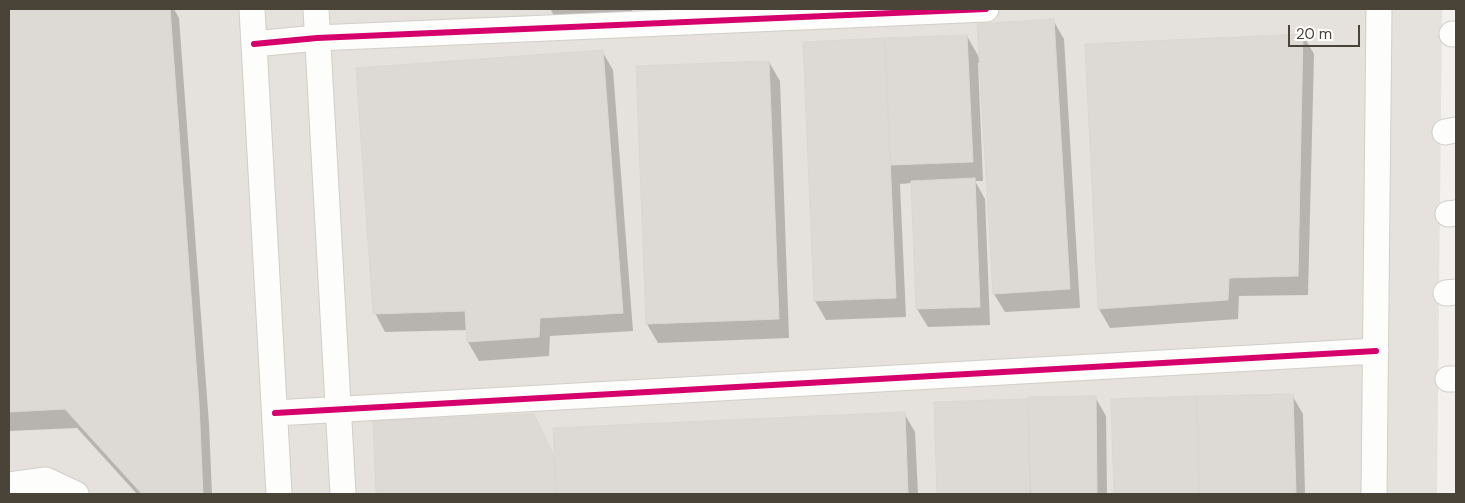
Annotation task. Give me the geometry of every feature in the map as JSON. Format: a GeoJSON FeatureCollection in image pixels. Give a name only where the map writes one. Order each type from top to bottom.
{"type":"FeatureCollection","features":[{"type":"Feature","properties":{"kind":"street"},"geometry":{"type":"LineString","coordinates":[[252,9],[280,494]]}},
{"type":"Feature","properties":{"kind":"street"},"geometry":{"type":"LineString","coordinates":[[316,9],[343,494]]}},
{"type":"Feature","properties":{"kind":"street"},"geometry":{"type":"LineString","coordinates":[[254,44],[317,38],[986,9]]}},
{"type":"Feature","properties":{"kind":"street"},"geometry":{"type":"LineString","coordinates":[[1374,494],[1379,9]]}},
{"type":"Feature","properties":{"kind":"street"},"geometry":{"type":"LineString","coordinates":[[275,413],[337,412],[1376,351]]}},
{"type":"Feature","properties":{"kind":"street"},"geometry":{"type":"LineString","coordinates":[[9,485],[46,480],[76,494]]}},
{"type":"Feature","properties":{"kind":"shaded area"},"geometry":{"type":"Polygon","coordinates":[[[9,9],[1442,9],[1437,494],[9,494],[9,9]]]}},
{"type":"Feature","properties":{"kind":"building"},"geometry":{"type":"Polygon","coordinates":[[[9,9],[170,9],[199,404],[203,494],[142,494],[65,409],[9,412],[9,9]]]}},
{"type":"Feature","properties":{"kind":"building"},"geometry":{"type":"Polygon","coordinates":[[[1054,19],[1070,289],[993,294],[977,24],[1054,19]]]}},
{"type":"Feature","properties":{"kind":"building"},"geometry":{"type":"Polygon","coordinates":[[[1303,34],[1298,276],[1229,278],[1228,300],[1098,309],[1085,44],[1303,34]]]}},
{"type":"Feature","properties":{"kind":"building"},"geometry":{"type":"Polygon","coordinates":[[[967,35],[973,162],[890,165],[885,38],[967,35]]]}},
{"type":"Feature","properties":{"kind":"building"},"geometry":{"type":"Polygon","coordinates":[[[885,38],[896,298],[814,301],[803,42],[885,38]]]}},
{"type":"Feature","properties":{"kind":"building"},"geometry":{"type":"Polygon","coordinates":[[[603,50],[623,313],[540,318],[539,337],[467,342],[465,311],[373,314],[356,68],[603,50]]]}},
{"type":"Feature","properties":{"kind":"building"},"geometry":{"type":"Polygon","coordinates":[[[769,61],[779,319],[646,324],[636,66],[769,61]]]}},
{"type":"Feature","properties":{"kind":"building"},"geometry":{"type":"Polygon","coordinates":[[[975,178],[980,307],[916,309],[911,181],[975,178]]]}},
{"type":"Feature","properties":{"kind":"building"},"geometry":{"type":"Polygon","coordinates":[[[1293,394],[1296,494],[1199,494],[1197,396],[1293,394]]]}},
{"type":"Feature","properties":{"kind":"building"},"geometry":{"type":"Polygon","coordinates":[[[1096,396],[1097,494],[1030,494],[1028,397],[1096,396]]]}},
{"type":"Feature","properties":{"kind":"building"},"geometry":{"type":"Polygon","coordinates":[[[1197,396],[1199,494],[1114,494],[1111,399],[1197,396]]]}},
{"type":"Feature","properties":{"kind":"building"},"geometry":{"type":"Polygon","coordinates":[[[1028,399],[1031,494],[937,494],[934,402],[1028,399]]]}},
{"type":"Feature","properties":{"kind":"building"},"geometry":{"type":"Polygon","coordinates":[[[905,412],[908,494],[556,494],[553,428],[905,412]]]}},
{"type":"Feature","properties":{"kind":"building"},"geometry":{"type":"Polygon","coordinates":[[[534,414],[554,456],[556,494],[376,494],[373,421],[534,414]]]}},
{"type":"Feature","properties":{"kind":"cycle path"},"geometry":{"type":"LineString","coordinates":[[254,44],[317,38],[986,9]]}},
{"type":"Feature","properties":{"kind":"cycle path"},"geometry":{"type":"LineString","coordinates":[[275,413],[1376,351]]}}]}
